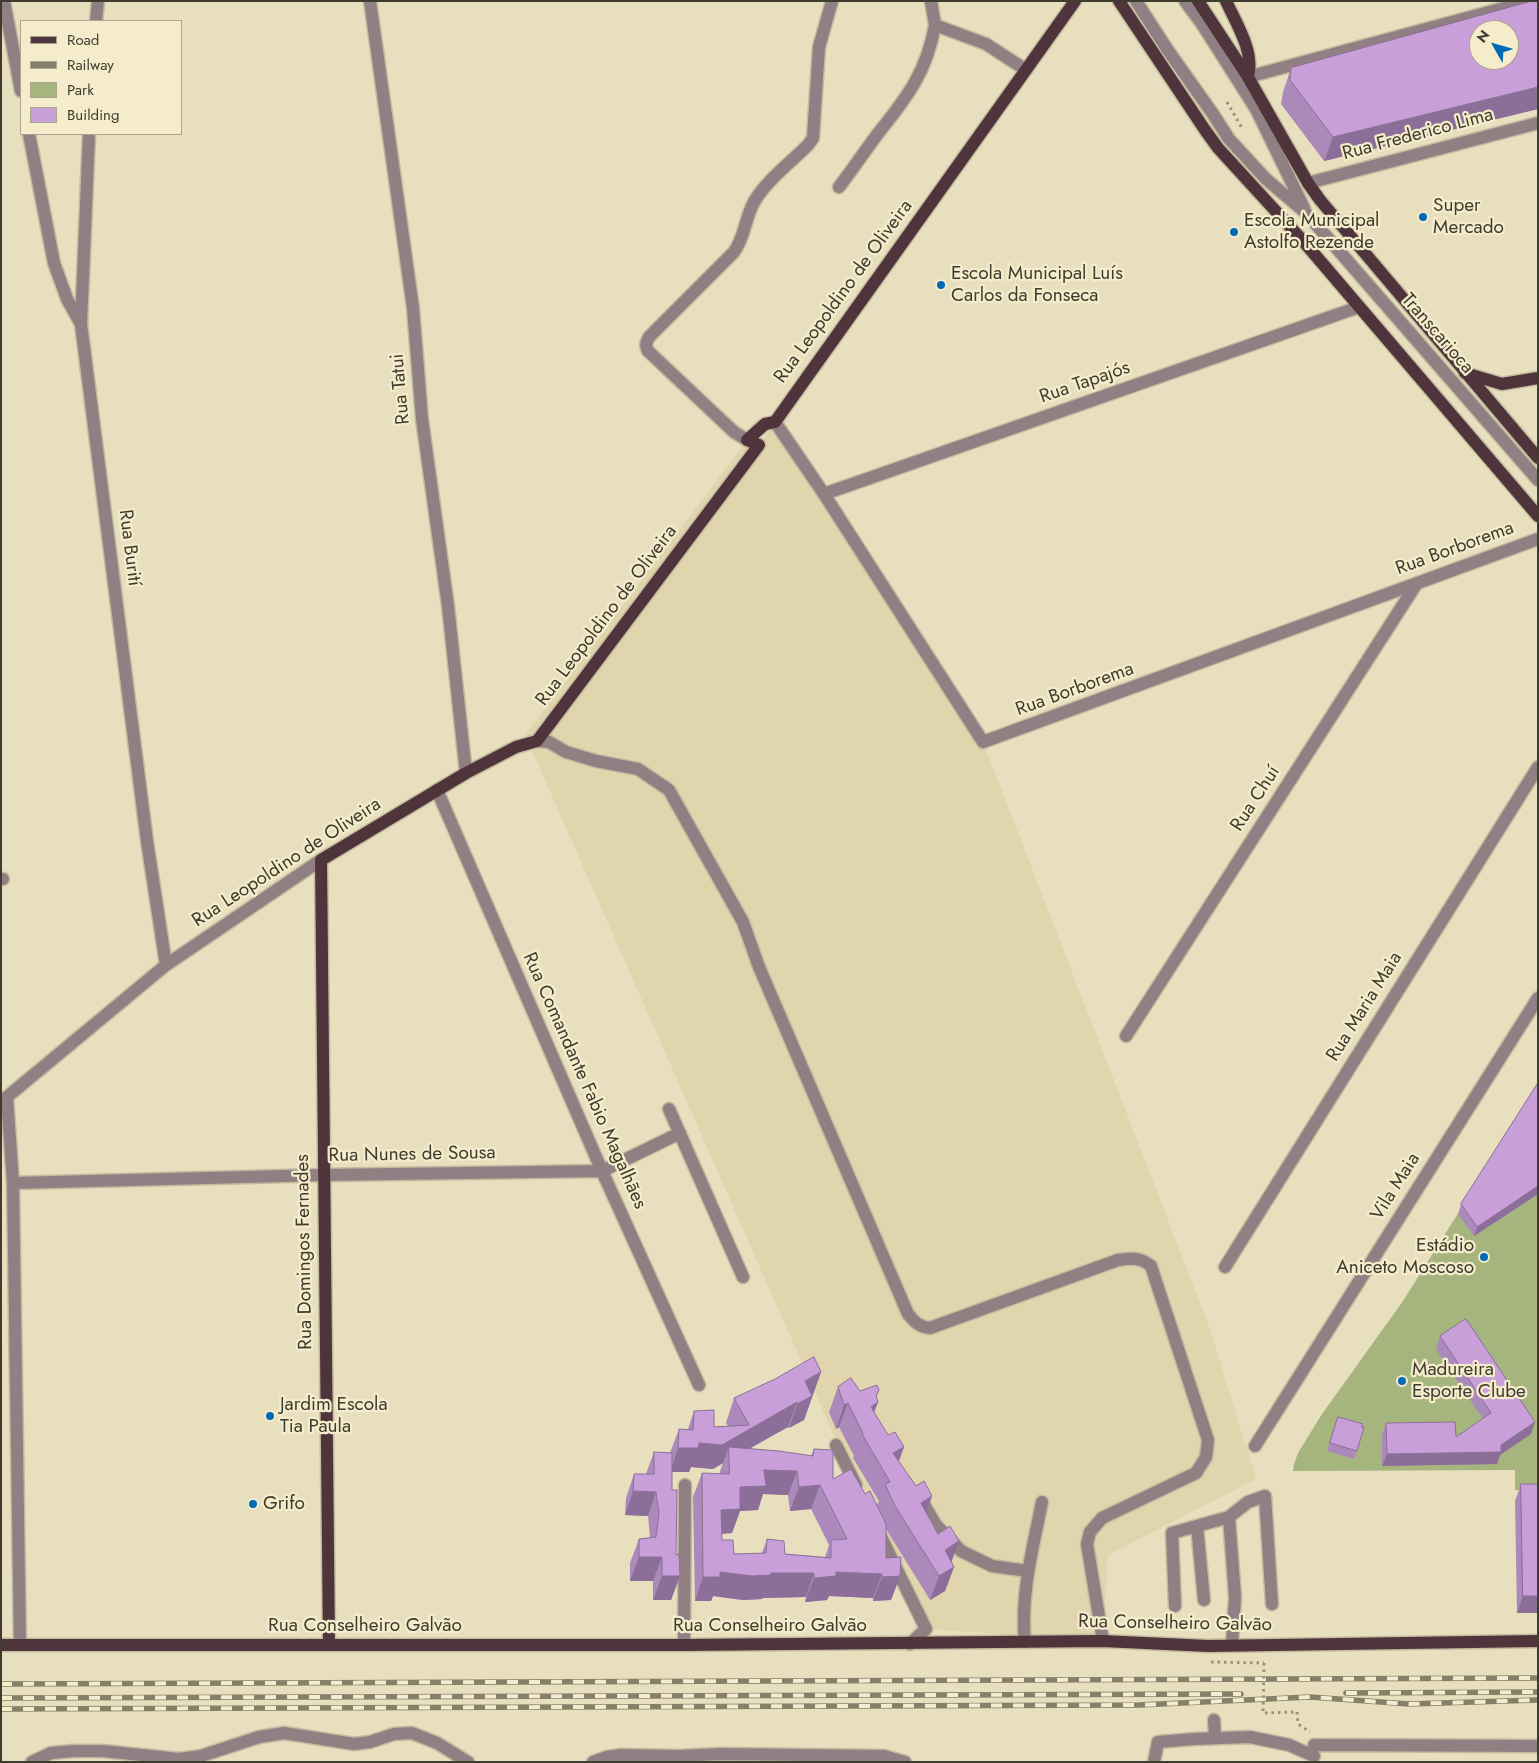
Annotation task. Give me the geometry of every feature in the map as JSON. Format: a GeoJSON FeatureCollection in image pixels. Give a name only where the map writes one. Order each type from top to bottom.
{"type":"FeatureCollection","features":[{"type":"Feature","properties":{"kind":"main road","name":"Rua Leopoldino de Oliveira"},"geometry":{"type":"LineString","coordinates":[[321,860],[466,773],[516,748],[537,741],[759,445],[747,440],[765,424],[775,422],[1075,1]]}},
{"type":"Feature","properties":{"kind":"main road"},"geometry":{"type":"LineString","coordinates":[[1119,1],[1210,137],[1304,242],[1538,516]]}},
{"type":"Feature","properties":{"kind":"main road"},"geometry":{"type":"LineString","coordinates":[[1198,1],[1248,77],[1308,183],[1336,221],[1538,458]]}},
{"type":"Feature","properties":{"kind":"main road"},"geometry":{"type":"LineString","coordinates":[[1226,1],[1245,44],[1250,62],[1248,77]]}},
{"type":"Feature","properties":{"kind":"main road"},"geometry":{"type":"LineString","coordinates":[[1465,373],[1502,384],[1538,378]]}},
{"type":"Feature","properties":{"kind":"main road","name":"Rua Domingos Fernades"},"geometry":{"type":"LineString","coordinates":[[321,860],[329,1644]]}},
{"type":"Feature","properties":{"kind":"main road","name":"Rua Conselheiro Galvão"},"geometry":{"type":"LineString","coordinates":[[1,1645],[684,1645],[1103,1641],[1208,1646],[1538,1641]]}},
{"type":"Feature","properties":{"kind":"street"},"geometry":{"type":"LineString","coordinates":[[4,1],[20,86]]}},
{"type":"Feature","properties":{"kind":"street"},"geometry":{"type":"LineString","coordinates":[[96,20],[98,1]]}},
{"type":"Feature","properties":{"kind":"street","name":"Rua Tatui"},"geometry":{"type":"LineString","coordinates":[[370,1],[413,308],[422,419],[448,606],[466,773]]}},
{"type":"Feature","properties":{"kind":"street"},"geometry":{"type":"LineString","coordinates":[[747,440],[734,432],[645,347],[648,337],[734,252],[740,244],[756,199],[766,186],[813,138],[819,47],[832,1]]}},
{"type":"Feature","properties":{"kind":"street"},"geometry":{"type":"LineString","coordinates":[[839,187],[900,107],[916,82],[932,43],[935,26],[931,1]]}},
{"type":"Feature","properties":{"kind":"street","name":"Transcarioca"},"geometry":{"type":"LineString","coordinates":[[1136,1],[1167,50],[1229,139],[1266,179],[1306,213],[1538,480]]}},
{"type":"Feature","properties":{"kind":"street","name":"Transcarioca"},"geometry":{"type":"LineString","coordinates":[[1186,1],[1256,109],[1306,213]]}},
{"type":"Feature","properties":{"kind":"street"},"geometry":{"type":"LineString","coordinates":[[1248,77],[1530,1]]}},
{"type":"Feature","properties":{"kind":"street"},"geometry":{"type":"LineString","coordinates":[[935,26],[986,44],[1026,70]]}},
{"type":"Feature","properties":{"kind":"street","name":"Rua Frederico Lima"},"geometry":{"type":"LineString","coordinates":[[1308,183],[1538,123]]}},
{"type":"Feature","properties":{"kind":"street"},"geometry":{"type":"LineString","coordinates":[[29,135],[54,263],[67,299],[81,324]]}},
{"type":"Feature","properties":{"kind":"street","name":"Rua Burití"},"geometry":{"type":"LineString","coordinates":[[90,135],[81,324],[147,841],[166,965]]}},
{"type":"Feature","properties":{"kind":"street","name":"Rua Tapajós"},"geometry":{"type":"LineString","coordinates":[[824,494],[1359,307]]}},
{"type":"Feature","properties":{"kind":"street","name":"Rua Borborema"},"geometry":{"type":"LineString","coordinates":[[775,422],[824,494],[983,742],[1538,539]]}},
{"type":"Feature","properties":{"kind":"street","name":"Rua Chuí"},"geometry":{"type":"LineString","coordinates":[[1126,1036],[1417,583]]}},
{"type":"Feature","properties":{"kind":"street"},"geometry":{"type":"LineString","coordinates":[[537,741],[549,742],[566,752],[596,761],[638,769],[669,790],[743,922],[758,967],[908,1314],[916,1323],[922,1328],[930,1328],[1118,1260],[1135,1257],[1144,1260],[1151,1266],[1208,1440],[1206,1457],[1196,1473],[1102,1518],[1090,1532],[1087,1544],[1103,1641]]}},
{"type":"Feature","properties":{"kind":"street","name":"Rua Maria Maia"},"geometry":{"type":"LineString","coordinates":[[1225,1267],[1538,767]]}},
{"type":"Feature","properties":{"kind":"street","name":"Rua Comandante Fabio Magalhães"},"geometry":{"type":"LineString","coordinates":[[437,790],[602,1171],[699,1385]]}},
{"type":"Feature","properties":{"kind":"street","name":"Rua Leopoldino de Oliveira"},"geometry":{"type":"LineString","coordinates":[[4,1100],[166,965],[321,860]]}},
{"type":"Feature","properties":{"kind":"street","name":"Vila Maia"},"geometry":{"type":"LineString","coordinates":[[1255,1446],[1538,998]]}},
{"type":"Feature","properties":{"kind":"street"},"geometry":{"type":"LineString","coordinates":[[4,1100],[13,1183],[20,1645]]}},
{"type":"Feature","properties":{"kind":"street"},"geometry":{"type":"LineString","coordinates":[[669,1109],[743,1277]]}},
{"type":"Feature","properties":{"kind":"street"},"geometry":{"type":"LineString","coordinates":[[602,1171],[680,1133]]}},
{"type":"Feature","properties":{"kind":"street","name":"Rua Nunes de Sousa"},"geometry":{"type":"LineString","coordinates":[[13,1183],[323,1175],[602,1171]]}},
{"type":"Feature","properties":{"kind":"street"},"geometry":{"type":"LineString","coordinates":[[836,1445],[863,1500]]}},
{"type":"Feature","properties":{"kind":"street"},"geometry":{"type":"LineString","coordinates":[[684,1645],[685,1485]]}},
{"type":"Feature","properties":{"kind":"street"},"geometry":{"type":"LineString","coordinates":[[914,1487],[936,1525],[961,1551],[992,1566],[1028,1571]]}},
{"type":"Feature","properties":{"kind":"street"},"geometry":{"type":"LineString","coordinates":[[1175,1606],[1172,1533],[1230,1517],[1248,1502],[1265,1496],[1272,1604]]}},
{"type":"Feature","properties":{"kind":"street"},"geometry":{"type":"LineString","coordinates":[[1025,1642],[1023,1623],[1028,1571],[1042,1502]]}},
{"type":"Feature","properties":{"kind":"street"},"geometry":{"type":"LineString","coordinates":[[1230,1517],[1235,1597],[1232,1645]]}},
{"type":"Feature","properties":{"kind":"street"},"geometry":{"type":"LineString","coordinates":[[876,1526],[926,1629],[910,1644]]}},
{"type":"Feature","properties":{"kind":"street"},"geometry":{"type":"LineString","coordinates":[[1197,1526],[1204,1600]]}},
{"type":"Feature","properties":{"kind":"street"},"geometry":{"type":"LineString","coordinates":[[1214,1720],[1215,1738]]}},
{"type":"Feature","properties":{"kind":"street"},"geometry":{"type":"LineString","coordinates":[[32,1762],[51,1753],[73,1751],[103,1751],[179,1759],[201,1756],[259,1737],[284,1733],[354,1744],[370,1742],[394,1734],[412,1733],[437,1743],[468,1762]]}},
{"type":"Feature","properties":{"kind":"street"},"geometry":{"type":"LineString","coordinates":[[1154,1762],[1158,1742],[1215,1738],[1250,1738],[1313,1749],[1538,1746]]}},
{"type":"Feature","properties":{"kind":"street"},"geometry":{"type":"LineString","coordinates":[[594,1762],[607,1757],[621,1755],[679,1756],[720,1754],[884,1756],[904,1762]]}},
{"type":"Feature","properties":{"kind":"path"},"geometry":{"type":"LineString","coordinates":[[1227,102],[1243,131]]}},
{"type":"Feature","properties":{"kind":"path"},"geometry":{"type":"LineString","coordinates":[[1207,1662],[1264,1663],[1263,1713],[1297,1712],[1298,1724],[1313,1749]]}},
{"type":"Feature","properties":{"kind":"shaded area"},"geometry":{"type":"Polygon","coordinates":[[[775,422],[983,742],[1209,1326],[1256,1479],[1108,1555],[1103,1641],[926,1629],[851,1474],[525,735],[747,440],[759,445],[775,422]]]}},
{"type":"Feature","properties":{"kind":"green space"},"geometry":{"type":"Polygon","coordinates":[[[1538,1086],[1538,1500],[1526,1490],[1515,1490],[1515,1470],[1293,1471],[1298,1453],[1322,1414],[1403,1301],[1538,1086]]]}},
{"type":"Feature","properties":{"kind":"building"},"geometry":{"type":"Polygon","coordinates":[[[1532,1],[1538,1],[1538,87],[1333,137],[1290,80],[1291,68],[1532,1]]]}},
{"type":"Feature","properties":{"kind":"building"},"geometry":{"type":"Polygon","coordinates":[[[1538,1083],[1538,1186],[1477,1227],[1461,1204],[1538,1083]]]}},
{"type":"Feature","properties":{"kind":"building"},"geometry":{"type":"Polygon","coordinates":[[[1466,1319],[1535,1422],[1501,1445],[1501,1452],[1387,1454],[1386,1423],[1455,1422],[1456,1437],[1491,1413],[1440,1336],[1466,1319]]]}},
{"type":"Feature","properties":{"kind":"building"},"geometry":{"type":"Polygon","coordinates":[[[814,1357],[821,1372],[805,1381],[812,1396],[797,1404],[797,1402],[722,1445],[699,1443],[698,1448],[678,1448],[679,1429],[693,1430],[694,1411],[714,1410],[714,1427],[749,1425],[734,1398],[775,1379],[814,1357]]]}},
{"type":"Feature","properties":{"kind":"building"},"geometry":{"type":"Polygon","coordinates":[[[851,1378],[860,1391],[877,1385],[879,1390],[876,1396],[878,1402],[871,1407],[888,1435],[895,1432],[904,1447],[893,1453],[916,1486],[924,1481],[932,1496],[921,1503],[938,1534],[950,1526],[959,1541],[945,1550],[954,1567],[939,1576],[895,1506],[885,1484],[890,1482],[862,1434],[848,1403],[844,1405],[838,1387],[851,1378]]]}},
{"type":"Feature","properties":{"kind":"building"},"geometry":{"type":"Polygon","coordinates":[[[1338,1417],[1363,1424],[1361,1427],[1364,1427],[1357,1451],[1330,1443],[1338,1417]]]}},
{"type":"Feature","properties":{"kind":"building"},"geometry":{"type":"Polygon","coordinates":[[[729,1447],[813,1456],[814,1449],[833,1450],[833,1479],[851,1469],[865,1494],[870,1491],[886,1524],[886,1558],[901,1557],[900,1576],[882,1577],[882,1574],[836,1572],[836,1576],[814,1578],[814,1573],[771,1573],[771,1575],[752,1576],[720,1572],[720,1577],[703,1577],[702,1473],[729,1474],[729,1447]],[[764,1470],[766,1486],[740,1487],[740,1509],[721,1510],[722,1540],[733,1540],[734,1554],[766,1553],[767,1539],[784,1541],[785,1554],[831,1558],[831,1540],[847,1539],[820,1485],[799,1487],[797,1471],[764,1470]]]}},
{"type":"Feature","properties":{"kind":"building"},"geometry":{"type":"Polygon","coordinates":[[[654,1452],[672,1453],[672,1490],[677,1490],[676,1555],[679,1554],[680,1576],[662,1576],[662,1557],[639,1557],[639,1539],[656,1537],[659,1514],[656,1492],[633,1491],[634,1474],[654,1474],[654,1452]]]}},
{"type":"Feature","properties":{"kind":"building"},"geometry":{"type":"Polygon","coordinates":[[[1521,1484],[1538,1484],[1538,1596],[1523,1596],[1521,1484]]]}},
{"type":"Feature","properties":{"kind":"railway"},"geometry":{"type":"LineString","coordinates":[[1,1684],[1538,1678]]}},
{"type":"Feature","properties":{"kind":"railway"},"geometry":{"type":"LineString","coordinates":[[1346,1693],[1538,1692]]}},
{"type":"Feature","properties":{"kind":"railway"},"geometry":{"type":"LineString","coordinates":[[1,1698],[1241,1694]]}},
{"type":"Feature","properties":{"kind":"railway"},"geometry":{"type":"LineString","coordinates":[[1,1709],[1139,1705],[1310,1697],[1409,1704],[1538,1700]]}},
{"type":"Feature","properties":{"kind":"place","name":"Super Mercado"},"geometry":{"type":"Point","coordinates":[1423,217]}},
{"type":"Feature","properties":{"kind":"place","name":"Escola Municipal Astolfo Rezende"},"geometry":{"type":"Point","coordinates":[1234,232]}},
{"type":"Feature","properties":{"kind":"place","name":"Escola Municipal Luís Carlos da Fonseca"},"geometry":{"type":"Point","coordinates":[941,285]}},
{"type":"Feature","properties":{"kind":"place","name":"Estádio Aniceto Moscoso"},"geometry":{"type":"Point","coordinates":[1484,1257]}},
{"type":"Feature","properties":{"kind":"place","name":"Madureira Esporte Clube"},"geometry":{"type":"Point","coordinates":[1402,1381]}},
{"type":"Feature","properties":{"kind":"place","name":"Jardim Escola Tia Paula"},"geometry":{"type":"Point","coordinates":[270,1416]}},
{"type":"Feature","properties":{"kind":"place","name":"Grifo"},"geometry":{"type":"Point","coordinates":[253,1504]}}]}
